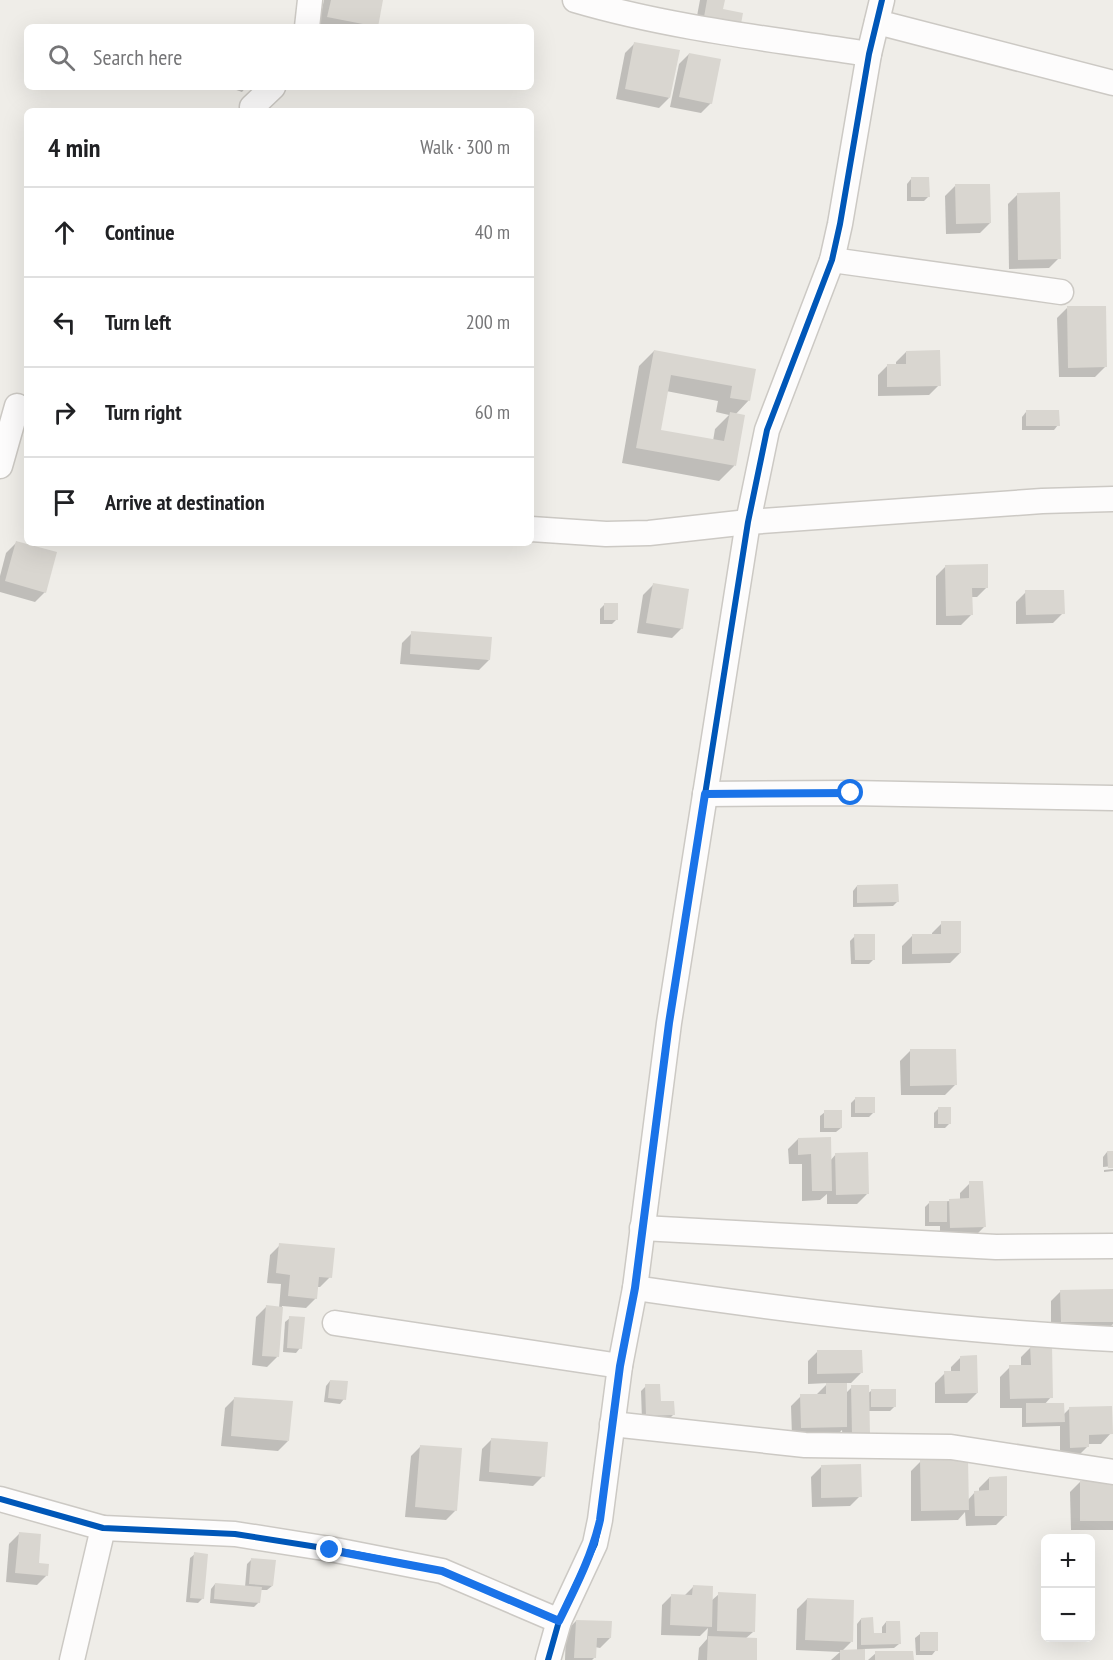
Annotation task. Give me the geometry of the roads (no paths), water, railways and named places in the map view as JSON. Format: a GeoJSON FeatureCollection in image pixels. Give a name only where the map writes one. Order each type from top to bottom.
{"type":"FeatureCollection","features":[{"type":"Feature","properties":{"kind":"street"},"geometry":{"type":"LineString","coordinates":[[308,24],[310,0]]}},
{"type":"Feature","properties":{"kind":"street"},"geometry":{"type":"LineString","coordinates":[[575,0],[616,12],[665,22],[869,54]]}},
{"type":"Feature","properties":{"kind":"street"},"geometry":{"type":"LineString","coordinates":[[548,1660],[559,1621],[595,1544],[600,1520],[620,1366],[635,1288],[669,1023],[748,522],[767,430],[832,260],[869,54],[880,11],[1113,83]]}},
{"type":"Feature","properties":{"kind":"street"},"geometry":{"type":"LineString","coordinates":[[252,106],[270,90]]}},
{"type":"Feature","properties":{"kind":"street"},"geometry":{"type":"LineString","coordinates":[[832,260],[1061,292]]}},
{"type":"Feature","properties":{"kind":"street"},"geometry":{"type":"LineString","coordinates":[[0,466],[15,406]]}},
{"type":"Feature","properties":{"kind":"street"},"geometry":{"type":"LineString","coordinates":[[534,529],[606,534],[649,533],[748,522],[1042,501],[1113,499]]}},
{"type":"Feature","properties":{"kind":"street"},"geometry":{"type":"LineString","coordinates":[[705,794],[851,793],[1113,798]]}},
{"type":"Feature","properties":{"kind":"street"},"geometry":{"type":"LineString","coordinates":[[642,1228],[984,1246],[1113,1246]]}},
{"type":"Feature","properties":{"kind":"street"},"geometry":{"type":"LineString","coordinates":[[635,1288],[742,1304],[887,1321],[1113,1339]]}},
{"type":"Feature","properties":{"kind":"street"},"geometry":{"type":"LineString","coordinates":[[335,1323],[620,1366]]}},
{"type":"Feature","properties":{"kind":"street"},"geometry":{"type":"LineString","coordinates":[[612,1424],[805,1445],[951,1448],[994,1452],[1113,1472]]}},
{"type":"Feature","properties":{"kind":"street"},"geometry":{"type":"LineString","coordinates":[[0,1499],[103,1528],[235,1534],[442,1571],[559,1621]]}},
{"type":"Feature","properties":{"kind":"street"},"geometry":{"type":"LineString","coordinates":[[72,1660],[103,1528]]}}]}
